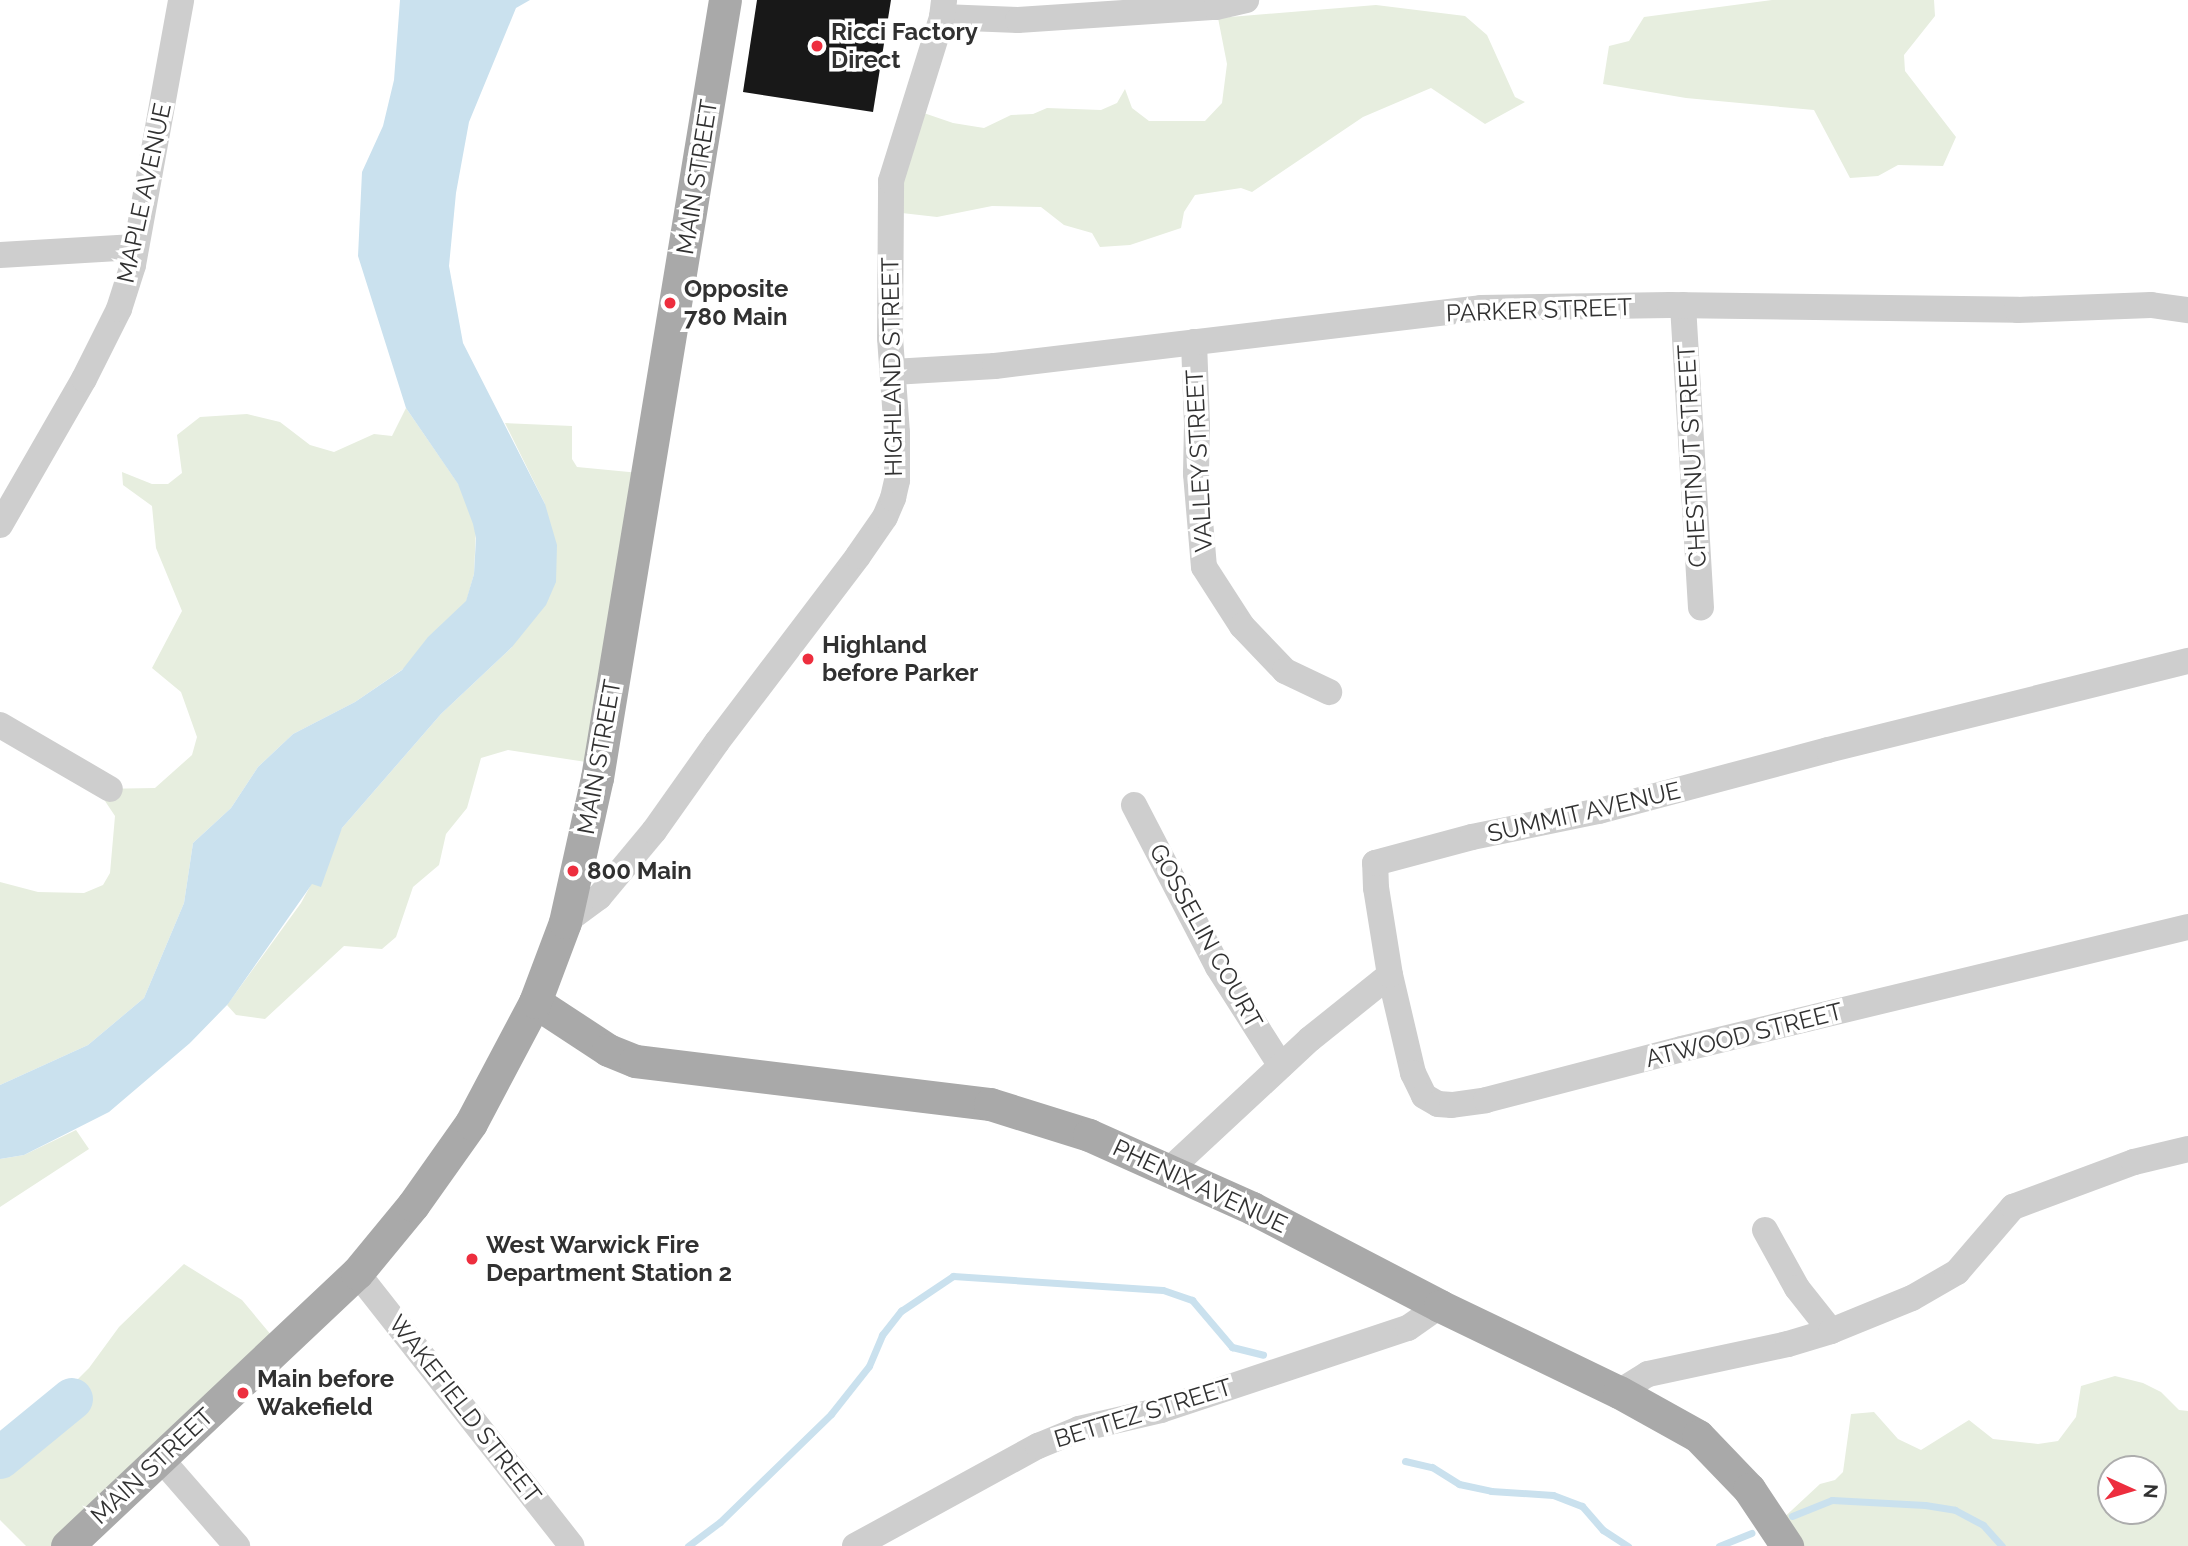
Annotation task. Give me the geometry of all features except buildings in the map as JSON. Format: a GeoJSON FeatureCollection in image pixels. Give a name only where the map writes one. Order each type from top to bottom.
{"type":"FeatureCollection","features":[{"type":"Feature","properties":{"kind":"main road","name":"MAIN STREET"},"geometry":{"type":"LineString","coordinates":[[67,1546],[357,1273],[413,1205],[471,1124],[535,1002],[565,922],[597,778],[726,0]]}},
{"type":"Feature","properties":{"kind":"main road","name":"PHENIX AVENUE"},"geometry":{"type":"LineString","coordinates":[[535,1002],[608,1050],[635,1061],[990,1104],[1089,1135],[1252,1208],[1440,1306],[1619,1392],[1698,1436],[1749,1489],[1787,1546]]}},
{"type":"Feature","properties":{"kind":"street","name":"MAPLE AVENUE"},"geometry":{"type":"LineString","coordinates":[[0,525],[84,379],[119,309],[135,247],[181,0]]}},
{"type":"Feature","properties":{"kind":"street"},"geometry":{"type":"LineString","coordinates":[[943,8],[1018,20],[1216,7],[1246,0]]}},
{"type":"Feature","properties":{"kind":"street","name":"HIGHLAND STREET"},"geometry":{"type":"LineString","coordinates":[[565,922],[600,897],[653,831],[885,517],[897,480],[889,248],[891,181],[943,8]]}},
{"type":"Feature","properties":{"kind":"street"},"geometry":{"type":"LineString","coordinates":[[0,255],[135,247]]}},
{"type":"Feature","properties":{"kind":"street","name":"PARKER STREET"},"geometry":{"type":"LineString","coordinates":[[892,372],[995,366],[1481,308],[1683,305],[2017,310],[2151,305],[2188,310]]}},
{"type":"Feature","properties":{"kind":"street","name":"CHESTNUT STREET"},"geometry":{"type":"LineString","coordinates":[[1683,305],[1701,607]]}},
{"type":"Feature","properties":{"kind":"street","name":"VALLEY STREET"},"geometry":{"type":"LineString","coordinates":[[1194,342],[1197,498],[1204,567],[1242,626],[1285,671],[1329,692]]}},
{"type":"Feature","properties":{"kind":"street","name":"SUMMIT AVENUE"},"geometry":{"type":"LineString","coordinates":[[1390,975],[1376,888],[1375,863],[1472,837],[1611,809],[1828,750],[2188,661]]}},
{"type":"Feature","properties":{"kind":"street"},"geometry":{"type":"LineString","coordinates":[[0,725],[110,789]]}},
{"type":"Feature","properties":{"kind":"street","name":"GOSSELIN COURT"},"geometry":{"type":"LineString","coordinates":[[1134,805],[1218,967],[1281,1066]]}},
{"type":"Feature","properties":{"kind":"street","name":"ATWOOD STREET"},"geometry":{"type":"LineString","coordinates":[[1390,975],[1413,1073],[1424,1096],[1438,1104],[1452,1105],[1486,1100],[1682,1049],[2188,928]]}},
{"type":"Feature","properties":{"kind":"street"},"geometry":{"type":"LineString","coordinates":[[1169,1170],[1310,1039],[1390,975]]}},
{"type":"Feature","properties":{"kind":"street"},"geometry":{"type":"LineString","coordinates":[[1619,1392],[1648,1374],[1729,1358],[1831,1331],[1912,1298],[1957,1272],[2013,1207],[2134,1162],[2188,1149]]}},
{"type":"Feature","properties":{"kind":"street"},"geometry":{"type":"LineString","coordinates":[[1765,1230],[1797,1288],[1831,1331]]}},
{"type":"Feature","properties":{"kind":"street","name":"WAKEFIELD STREET"},"geometry":{"type":"LineString","coordinates":[[357,1273],[572,1546]]}},
{"type":"Feature","properties":{"kind":"street","name":"BETTEZ STREET"},"geometry":{"type":"LineString","coordinates":[[855,1546],[1038,1446],[1079,1429],[1161,1410],[1408,1328],[1440,1306]]}},
{"type":"Feature","properties":{"kind":"street"},"geometry":{"type":"LineString","coordinates":[[160,1459],[237,1546]]}},
{"type":"Feature","properties":{"kind":"green space"},"geometry":{"type":"Polygon","coordinates":[[[1772,0],[1934,0],[1935,16],[1904,55],[1905,71],[1956,137],[1943,166],[1898,165],[1878,176],[1850,178],[1814,110],[1686,98],[1603,84],[1609,46],[1629,41],[1644,17],[1772,0]]]}},
{"type":"Feature","properties":{"kind":"green space"},"geometry":{"type":"Polygon","coordinates":[[[1376,5],[1465,16],[1487,35],[1515,97],[1525,102],[1485,124],[1431,88],[1363,117],[1252,192],[1241,188],[1195,195],[1184,212],[1181,228],[1130,245],[1100,247],[1092,233],[1064,225],[1041,207],[992,206],[937,217],[893,212],[918,111],[953,123],[984,128],[1011,115],[1033,114],[1047,108],[1101,110],[1117,103],[1125,89],[1132,108],[1149,121],[1205,121],[1222,103],[1227,64],[1218,18],[1376,5]]]}},
{"type":"Feature","properties":{"kind":"green space"},"geometry":{"type":"Polygon","coordinates":[[[406,408],[463,491],[476,529],[474,574],[463,613],[422,656],[355,702],[293,734],[258,767],[231,808],[193,843],[184,903],[144,998],[88,1045],[0,1085],[0,882],[38,892],[84,893],[103,885],[110,873],[115,816],[97,789],[155,788],[192,755],[197,737],[181,692],[152,668],[182,611],[156,548],[152,506],[123,485],[122,472],[152,484],[168,484],[182,473],[177,435],[200,417],[247,414],[280,422],[310,445],[334,452],[374,434],[392,436],[406,408]]]}},
{"type":"Feature","properties":{"kind":"green space"},"geometry":{"type":"Polygon","coordinates":[[[505,423],[572,426],[572,459],[577,467],[650,474],[599,764],[508,750],[481,758],[467,808],[446,834],[439,865],[413,887],[396,937],[382,949],[344,946],[265,1019],[236,1015],[227,1005],[301,903],[342,828],[441,714],[512,647],[545,504],[505,423]]]}},
{"type":"Feature","properties":{"kind":"green space"},"geometry":{"type":"Polygon","coordinates":[[[76,1130],[89,1149],[0,1207],[0,1159],[24,1155],[76,1130]]]}},
{"type":"Feature","properties":{"kind":"green space"},"geometry":{"type":"Polygon","coordinates":[[[184,1264],[242,1300],[282,1348],[69,1546],[26,1546],[0,1520],[0,1444],[41,1416],[89,1368],[119,1327],[184,1264]]]}},
{"type":"Feature","properties":{"kind":"green space"},"geometry":{"type":"Polygon","coordinates":[[[2115,1376],[2143,1383],[2161,1392],[2179,1410],[2188,1411],[2188,1546],[1789,1546],[1778,1523],[1820,1484],[1835,1480],[1843,1472],[1851,1414],[1874,1412],[1898,1439],[1921,1450],[1969,1420],[1993,1439],[2038,1444],[2058,1441],[2076,1417],[2081,1386],[2115,1376]]]}},
{"type":"Feature","properties":{"kind":"water"},"geometry":{"type":"Polygon","coordinates":[[[400,0],[530,0],[516,8],[469,122],[456,193],[449,266],[463,343],[545,504],[557,545],[556,582],[546,605],[512,647],[441,714],[342,828],[321,887],[312,884],[228,1004],[190,1043],[109,1112],[24,1155],[0,1159],[0,1085],[88,1045],[144,998],[184,903],[193,843],[231,808],[258,767],[293,734],[355,702],[402,670],[428,637],[466,601],[474,574],[476,538],[473,524],[458,484],[406,408],[358,256],[362,172],[383,126],[394,80],[400,0]]]}},
{"type":"Feature","properties":{"kind":"waterway"},"geometry":{"type":"LineString","coordinates":[[688,1546],[720,1522],[831,1414],[869,1366],[882,1335],[901,1311],[953,1276],[1163,1290],[1192,1300],[1232,1347],[1263,1355]]}},
{"type":"Feature","properties":{"kind":"waterway"},"geometry":{"type":"LineString","coordinates":[[0,1458],[72,1399]]}},
{"type":"Feature","properties":{"kind":"waterway"},"geometry":{"type":"LineString","coordinates":[[1405,1461],[1432,1467],[1459,1484],[1491,1491],[1553,1495],[1582,1506],[1603,1530],[1628,1546]]}},
{"type":"Feature","properties":{"kind":"waterway"},"geometry":{"type":"LineString","coordinates":[[1792,1516],[1832,1500],[1925,1505],[1955,1510],[1983,1525],[2002,1546]]}},
{"type":"Feature","properties":{"kind":"waterway"},"geometry":{"type":"LineString","coordinates":[[1719,1546],[1752,1533]]}},
{"type":"Feature","properties":{"kind":"place","name":"Ricci Factory Direct"},"geometry":{"type":"Point","coordinates":[817,46]}},
{"type":"Feature","properties":{"kind":"place","name":"Opposite 780 Main"},"geometry":{"type":"Point","coordinates":[670,303]}},
{"type":"Feature","properties":{"kind":"place","name":"Highland before Parker"},"geometry":{"type":"Point","coordinates":[808,659]}},
{"type":"Feature","properties":{"kind":"place","name":"800 Main"},"geometry":{"type":"Point","coordinates":[573,871]}},
{"type":"Feature","properties":{"kind":"place","name":"West Warwick Fire Department Station 2"},"geometry":{"type":"Point","coordinates":[472,1259]}},
{"type":"Feature","properties":{"kind":"place","name":"Main before Wakefield"},"geometry":{"type":"Point","coordinates":[243,1393]}}]}
